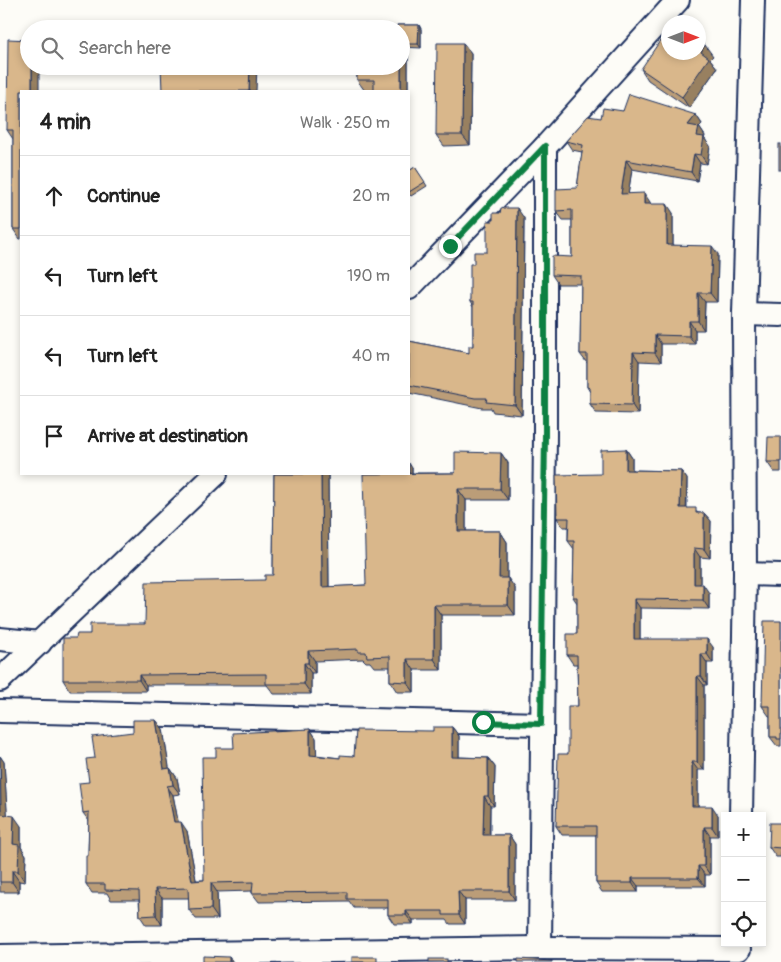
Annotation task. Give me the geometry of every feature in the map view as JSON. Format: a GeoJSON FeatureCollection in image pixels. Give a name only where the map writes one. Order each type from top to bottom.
{"type":"FeatureCollection","features":[{"type":"Feature","properties":{"kind":"street"},"geometry":{"type":"LineString","coordinates":[[410,287],[545,146],[678,0]]}},
{"type":"Feature","properties":{"kind":"street"},"geometry":{"type":"LineString","coordinates":[[741,812],[745,574],[744,314],[753,0]]}},
{"type":"Feature","properties":{"kind":"street"},"geometry":{"type":"LineString","coordinates":[[540,948],[545,435],[545,146]]}},
{"type":"Feature","properties":{"kind":"street"},"geometry":{"type":"LineString","coordinates":[[744,314],[781,315]]}},
{"type":"Feature","properties":{"kind":"street"},"geometry":{"type":"LineString","coordinates":[[0,680],[215,475]]}},
{"type":"Feature","properties":{"kind":"street"},"geometry":{"type":"LineString","coordinates":[[745,574],[781,575]]}},
{"type":"Feature","properties":{"kind":"street"},"geometry":{"type":"LineString","coordinates":[[0,639],[40,643]]}},
{"type":"Feature","properties":{"kind":"street"},"geometry":{"type":"LineString","coordinates":[[0,711],[541,724]]}},
{"type":"Feature","properties":{"kind":"street"},"geometry":{"type":"LineString","coordinates":[[0,956],[540,948],[739,951]]}},
{"type":"Feature","properties":{"kind":"building"},"geometry":{"type":"Polygon","coordinates":[[[410,25],[419,25],[418,44],[410,44],[410,25]]]}},
{"type":"Feature","properties":{"kind":"building"},"geometry":{"type":"Polygon","coordinates":[[[8,39],[20,40],[20,75],[32,75],[32,90],[20,90],[20,229],[13,229],[13,130],[7,130],[8,39]]]}},
{"type":"Feature","properties":{"kind":"building"},"geometry":{"type":"Polygon","coordinates":[[[661,39],[661,60],[706,60],[706,56],[709,58],[682,97],[641,69],[661,39]]]}},
{"type":"Feature","properties":{"kind":"building"},"geometry":{"type":"Polygon","coordinates":[[[437,43],[463,43],[462,135],[436,135],[437,43]]]}},
{"type":"Feature","properties":{"kind":"building"},"geometry":{"type":"Polygon","coordinates":[[[161,75],[250,75],[249,90],[162,90],[161,75]]]}},
{"type":"Feature","properties":{"kind":"building"},"geometry":{"type":"Polygon","coordinates":[[[357,75],[401,75],[401,90],[374,90],[374,80],[357,80],[357,75]]]}},
{"type":"Feature","properties":{"kind":"building"},"geometry":{"type":"Polygon","coordinates":[[[629,94],[696,115],[688,125],[699,127],[697,136],[704,137],[701,155],[694,154],[691,172],[626,160],[621,194],[644,193],[644,204],[667,204],[667,245],[712,246],[710,293],[698,293],[698,321],[689,321],[689,336],[655,335],[655,353],[633,352],[632,405],[590,404],[590,388],[587,387],[587,354],[580,354],[581,276],[552,275],[552,256],[572,257],[572,210],[556,211],[556,189],[577,188],[583,145],[566,141],[588,116],[601,118],[603,108],[623,111],[629,94]]]}},
{"type":"Feature","properties":{"kind":"building"},"geometry":{"type":"Polygon","coordinates":[[[779,144],[781,144],[781,170],[779,170],[779,144]]]}},
{"type":"Feature","properties":{"kind":"building"},"geometry":{"type":"Polygon","coordinates":[[[415,167],[425,182],[410,191],[410,170],[415,167]]]}},
{"type":"Feature","properties":{"kind":"building"},"geometry":{"type":"Polygon","coordinates":[[[501,208],[517,208],[515,405],[486,402],[487,398],[475,398],[410,385],[410,341],[469,353],[469,346],[473,346],[473,302],[470,302],[470,264],[474,264],[474,252],[487,252],[487,221],[493,221],[493,213],[500,213],[501,208]]]}},
{"type":"Feature","properties":{"kind":"building"},"geometry":{"type":"Polygon","coordinates":[[[768,437],[781,437],[781,462],[767,462],[768,437]]]}},
{"type":"Feature","properties":{"kind":"building"},"geometry":{"type":"Polygon","coordinates":[[[626,449],[626,470],[681,471],[680,508],[696,508],[696,513],[704,513],[704,549],[694,548],[694,584],[703,584],[703,600],[634,599],[634,639],[707,639],[707,654],[701,654],[701,676],[697,676],[697,762],[692,762],[692,806],[712,806],[712,827],[704,827],[704,866],[698,866],[698,878],[632,878],[632,883],[596,883],[596,826],[556,826],[558,754],[568,754],[568,706],[578,706],[577,655],[567,655],[567,634],[577,634],[577,597],[573,597],[574,541],[568,541],[569,518],[557,518],[556,475],[601,474],[601,450],[626,449]]]}},
{"type":"Feature","properties":{"kind":"building"},"geometry":{"type":"Polygon","coordinates":[[[455,452],[501,453],[500,489],[458,489],[458,531],[500,531],[499,578],[508,578],[508,605],[434,605],[434,659],[407,659],[407,682],[390,681],[390,656],[367,657],[366,652],[358,652],[358,649],[308,651],[308,663],[304,663],[304,684],[266,684],[266,674],[139,675],[139,680],[63,680],[63,638],[76,638],[77,634],[90,634],[90,624],[145,624],[146,582],[265,580],[265,575],[273,575],[274,475],[321,475],[322,587],[366,585],[363,475],[455,473],[455,452]]]}},
{"type":"Feature","properties":{"kind":"building"},"geometry":{"type":"Polygon","coordinates":[[[764,621],[781,621],[781,739],[770,737],[770,706],[762,706],[764,621]]]}},
{"type":"Feature","properties":{"kind":"building"},"geometry":{"type":"Polygon","coordinates":[[[133,720],[156,720],[164,769],[170,768],[173,785],[167,786],[174,822],[181,822],[192,881],[204,880],[202,757],[216,757],[216,748],[234,748],[233,733],[310,729],[310,755],[340,758],[340,755],[354,756],[356,730],[433,731],[433,727],[452,727],[452,757],[488,758],[488,796],[484,796],[483,835],[509,835],[509,891],[458,891],[459,915],[443,915],[443,911],[406,911],[406,915],[388,915],[388,899],[347,899],[347,892],[252,893],[253,882],[211,883],[211,909],[189,910],[188,888],[155,889],[156,915],[140,916],[139,891],[105,890],[105,884],[86,884],[89,812],[83,813],[79,783],[89,782],[86,759],[95,758],[92,737],[133,732],[133,720]]]}},
{"type":"Feature","properties":{"kind":"building"},"geometry":{"type":"Polygon","coordinates":[[[0,803],[1,814],[14,816],[13,844],[19,845],[18,871],[12,871],[12,882],[0,882],[0,803]]]}},
{"type":"Feature","properties":{"kind":"building"},"geometry":{"type":"Polygon","coordinates":[[[770,823],[781,823],[781,848],[769,847],[770,823]]]}},
{"type":"Feature","properties":{"kind":"building"},"geometry":{"type":"Polygon","coordinates":[[[203,956],[229,957],[229,962],[203,962],[203,956]]]}},
{"type":"Feature","properties":{"kind":"building"},"geometry":{"type":"Polygon","coordinates":[[[352,957],[377,957],[377,962],[352,962],[352,957]]]}},
{"type":"Feature","properties":{"kind":"building"},"geometry":{"type":"Polygon","coordinates":[[[429,959],[447,959],[447,962],[429,962],[429,959]]]}},
{"type":"Feature","properties":{"kind":"building"},"geometry":{"type":"Polygon","coordinates":[[[518,959],[552,961],[552,962],[518,962],[518,959]]]}},
{"type":"Feature","properties":{"kind":"route"},"geometry":{"type":"LineString","coordinates":[[450,246],[545,146],[545,435],[541,724],[483,722]]}}]}
